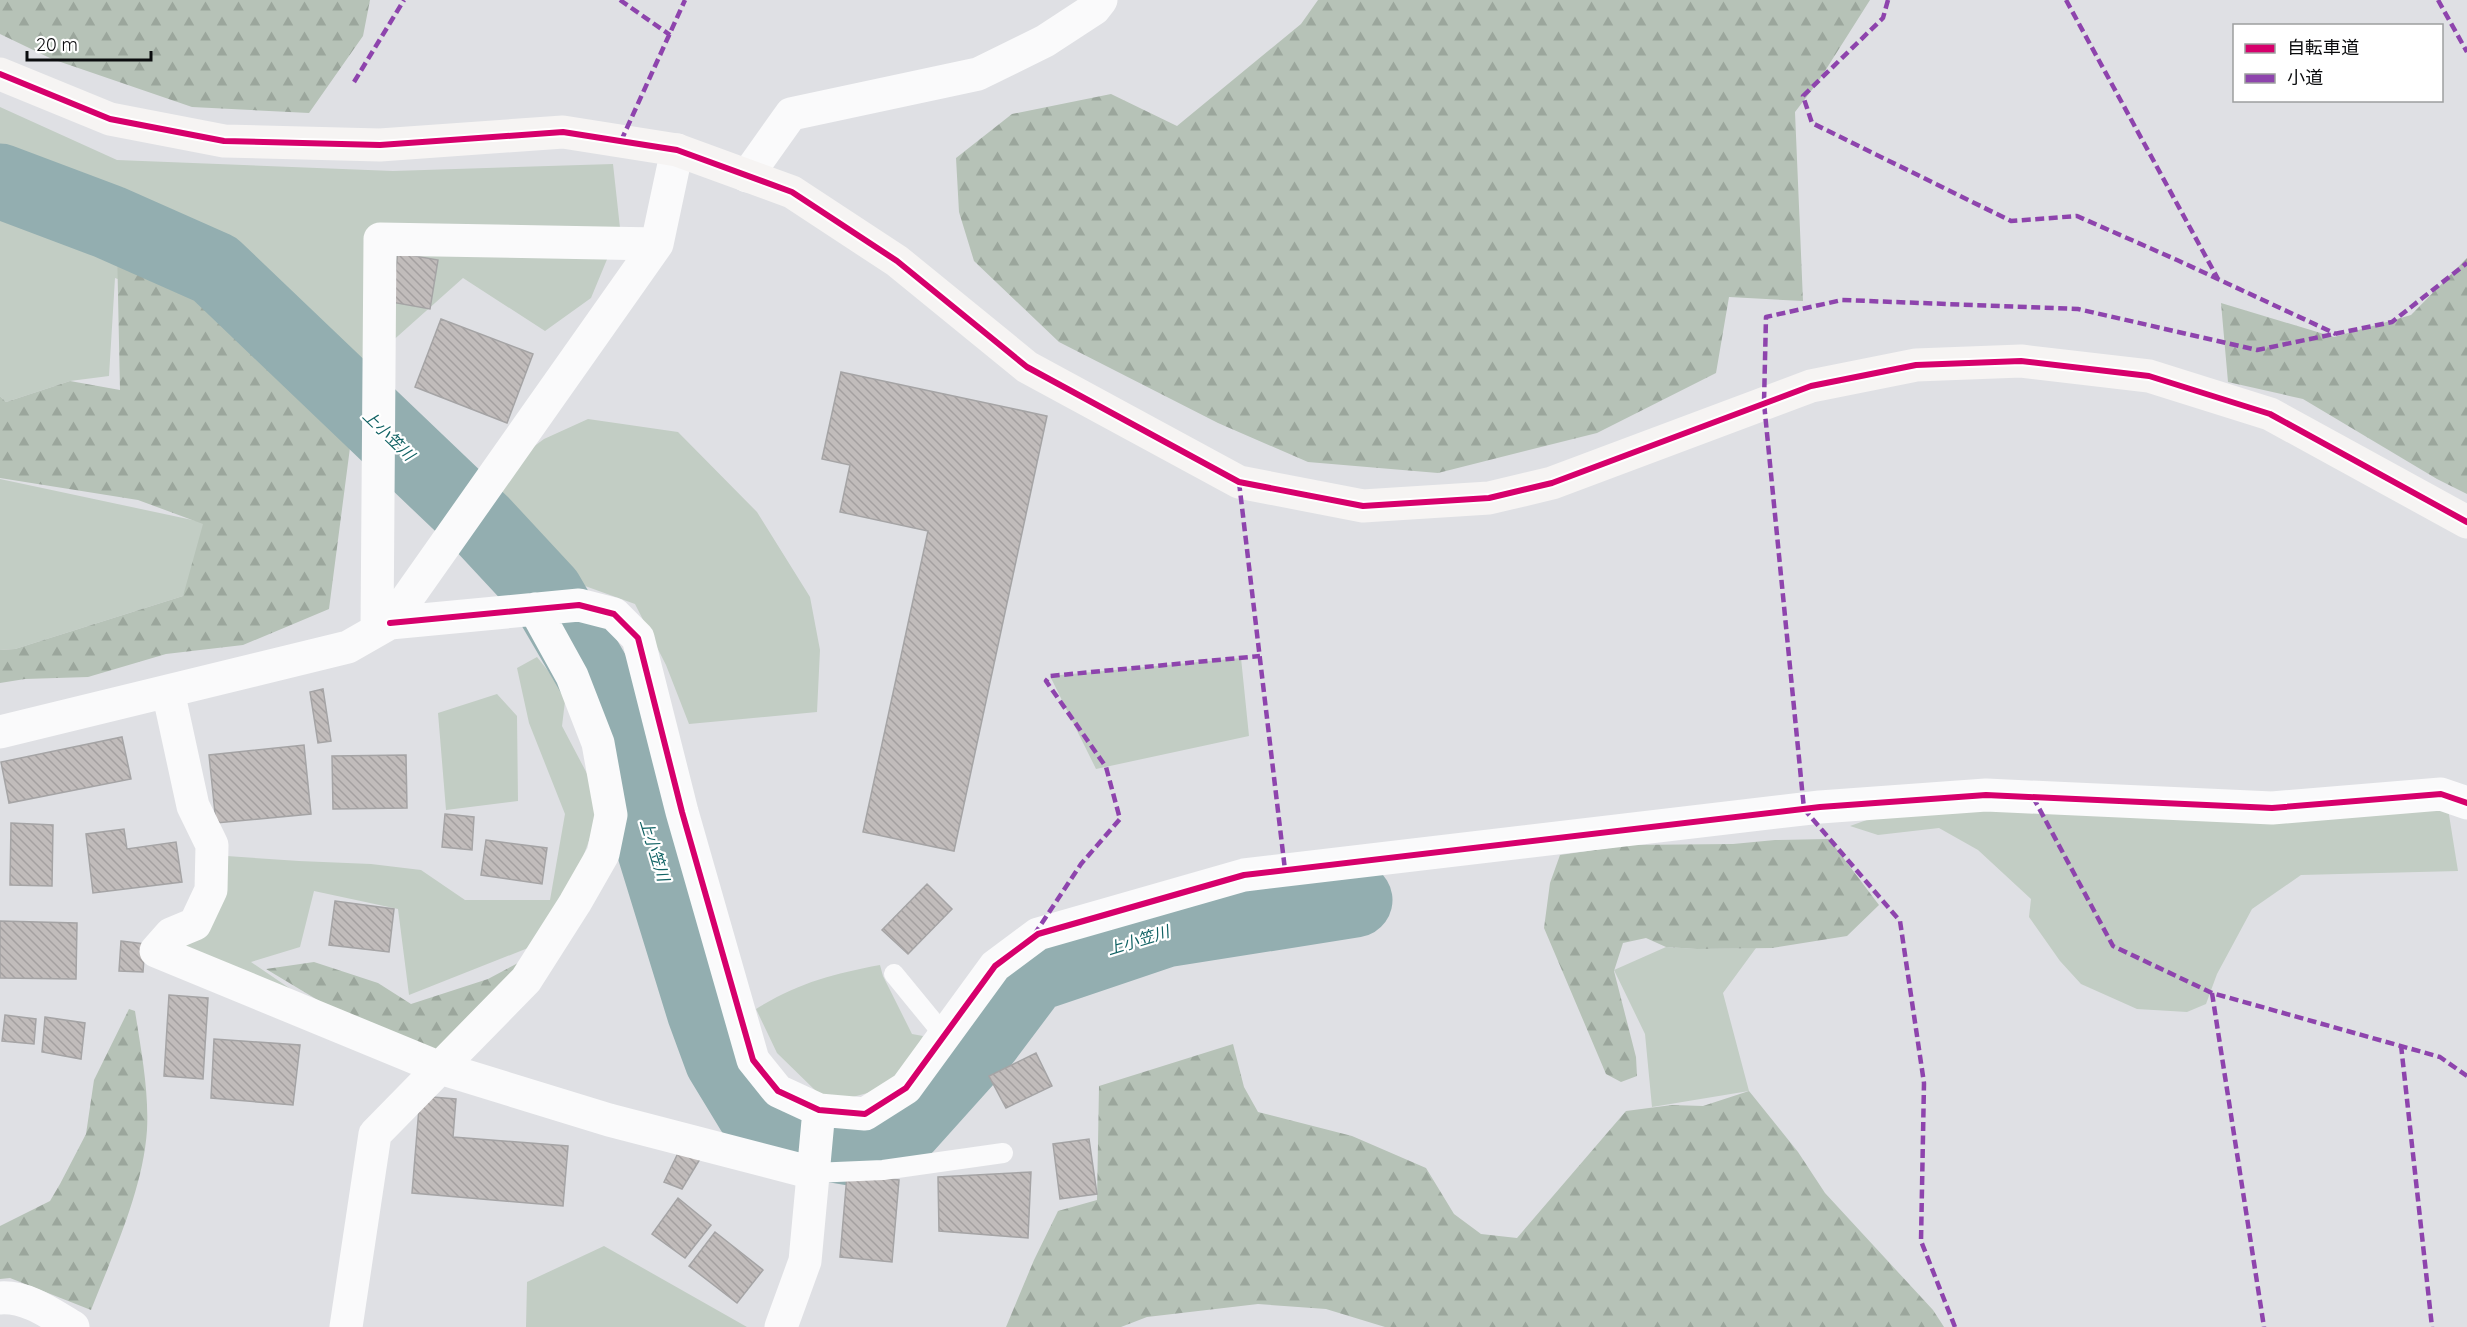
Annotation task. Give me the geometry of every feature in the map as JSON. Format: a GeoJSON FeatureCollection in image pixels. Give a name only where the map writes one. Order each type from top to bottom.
{"type":"FeatureCollection","features":[{"type":"Feature","properties":{"kind":"street"},"geometry":{"type":"LineString","coordinates":[[747,176],[791,114],[978,74],[1045,41],[1094,9],[1101,0]]}},
{"type":"Feature","properties":{"kind":"street"},"geometry":{"type":"LineString","coordinates":[[0,74],[110,119],[224,141],[380,145],[563,132],[677,150],[792,192],[897,261],[1027,367],[1239,482],[1363,506],[1489,498],[1552,483],[1811,386],[1916,365],[2021,361],[2149,376],[2270,414],[2467,522]]}},
{"type":"Feature","properties":{"kind":"street"},"geometry":{"type":"LineString","coordinates":[[0,732],[348,648],[383,627],[493,477],[657,244],[677,150]]}},
{"type":"Feature","properties":{"kind":"street"},"geometry":{"type":"LineString","coordinates":[[383,627],[378,472],[380,239],[657,244]]}},
{"type":"Feature","properties":{"kind":"street"},"geometry":{"type":"LineString","coordinates":[[383,627],[579,604],[614,614],[638,638],[682,812],[753,1060],[778,1090],[818,1117],[865,1114],[906,1088],[995,966],[1038,934],[1244,875],[1820,807],[1986,795],[2272,808],[2441,794],[2467,803]]}},
{"type":"Feature","properties":{"kind":"street"},"geometry":{"type":"LineString","coordinates":[[346,1327],[375,1134],[526,980],[603,854],[611,815],[598,743],[572,676],[524,611]]}},
{"type":"Feature","properties":{"kind":"street"},"geometry":{"type":"LineString","coordinates":[[168,691],[193,806],[212,845],[211,890],[195,924],[171,934],[156,951],[440,1068],[609,1120],[813,1168]]}},
{"type":"Feature","properties":{"kind":"street"},"geometry":{"type":"LineString","coordinates":[[781,1327],[805,1261],[818,1117]]}},
{"type":"Feature","properties":{"kind":"street"},"geometry":{"type":"LineString","coordinates":[[0,1298],[9,1298],[38,1306],[73,1327]]}},
{"type":"Feature","properties":{"kind":"lane"},"geometry":{"type":"LineString","coordinates":[[894,974],[944,1035]]}},
{"type":"Feature","properties":{"kind":"lane"},"geometry":{"type":"LineString","coordinates":[[813,1168],[883,1170],[1004,1154]]}},
{"type":"Feature","properties":{"kind":"shaded area"},"geometry":{"type":"Polygon","coordinates":[[[0,107],[117,160],[393,171],[613,164],[620,228],[591,298],[545,331],[463,278],[361,369],[115,278],[109,376],[70,381],[6,402],[0,396],[0,107]]]}},
{"type":"Feature","properties":{"kind":"shaded area"},"geometry":{"type":"Polygon","coordinates":[[[588,419],[678,432],[757,512],[810,597],[820,650],[817,712],[689,724],[666,665],[635,604],[549,573],[497,504],[493,477],[544,439],[588,419]]]}},
{"type":"Feature","properties":{"kind":"shaded area"},"geometry":{"type":"Polygon","coordinates":[[[0,479],[216,525],[183,596],[15,649],[0,650],[0,479]]]}},
{"type":"Feature","properties":{"kind":"shaded area"},"geometry":{"type":"Polygon","coordinates":[[[537,657],[566,693],[562,726],[593,785],[595,824],[583,857],[533,946],[409,995],[398,909],[314,891],[300,947],[251,962],[336,1020],[170,958],[191,926],[212,855],[371,864],[421,870],[465,900],[550,900],[565,814],[529,723],[517,668],[537,657]]]}},
{"type":"Feature","properties":{"kind":"shaded area"},"geometry":{"type":"Polygon","coordinates":[[[1241,658],[1249,736],[1096,769],[1050,676],[1241,658]]]}},
{"type":"Feature","properties":{"kind":"shaded area"},"geometry":{"type":"Polygon","coordinates":[[[497,694],[517,716],[518,801],[446,810],[438,713],[497,694]]]}},
{"type":"Feature","properties":{"kind":"shaded area"},"geometry":{"type":"Polygon","coordinates":[[[2446,796],[2458,871],[2301,875],[2252,909],[2217,974],[2206,1004],[2187,1012],[2137,1009],[2081,984],[2060,961],[2029,917],[2031,899],[1978,850],[1939,828],[1878,835],[1850,826],[1903,807],[2446,796]]]}},
{"type":"Feature","properties":{"kind":"shaded area"},"geometry":{"type":"Polygon","coordinates":[[[1666,947],[1756,948],[1723,993],[1749,1091],[1652,1107],[1645,1034],[1614,970],[1666,947]]]}},
{"type":"Feature","properties":{"kind":"shaded area"},"geometry":{"type":"Polygon","coordinates":[[[880,965],[883,976],[912,1034],[923,1036],[897,1085],[849,1098],[819,1094],[777,1053],[756,1009],[801,986],[846,972],[880,965]]]}},
{"type":"Feature","properties":{"kind":"shaded area"},"geometry":{"type":"Polygon","coordinates":[[[604,1246],[747,1327],[526,1327],[527,1282],[604,1246]]]}},
{"type":"Feature","properties":{"kind":"green space"},"geometry":{"type":"Polygon","coordinates":[[[0,0],[370,0],[363,36],[309,113],[192,107],[52,59],[0,34],[0,0]]]}},
{"type":"Feature","properties":{"kind":"green space"},"geometry":{"type":"Polygon","coordinates":[[[1318,0],[1870,0],[1818,82],[1795,112],[1803,301],[1729,297],[1716,373],[1597,433],[1438,473],[1308,462],[1218,423],[1059,342],[974,261],[959,212],[956,158],[1012,114],[1111,94],[1177,126],[1301,24],[1318,0]]]}},
{"type":"Feature","properties":{"kind":"green space"},"geometry":{"type":"Polygon","coordinates":[[[117,247],[211,291],[303,379],[351,440],[329,609],[243,645],[166,654],[88,677],[25,679],[0,683],[0,650],[15,649],[183,596],[203,524],[138,500],[0,478],[0,396],[6,402],[70,381],[120,390],[117,247]]]}},
{"type":"Feature","properties":{"kind":"green space"},"geometry":{"type":"Polygon","coordinates":[[[2467,258],[2467,494],[2437,479],[2303,399],[2228,382],[2221,303],[2334,337],[2411,315],[2467,258]]]}},
{"type":"Feature","properties":{"kind":"green space"},"geometry":{"type":"Polygon","coordinates":[[[1829,839],[1879,905],[1847,936],[1772,948],[1666,947],[1646,938],[1623,943],[1614,971],[1636,1057],[1637,1076],[1621,1082],[1606,1074],[1544,928],[1550,883],[1560,855],[1629,845],[1733,844],[1775,840],[1829,839]]]}},
{"type":"Feature","properties":{"kind":"green space"},"geometry":{"type":"Polygon","coordinates":[[[314,962],[378,983],[411,1004],[488,979],[518,963],[530,973],[441,1059],[376,1035],[266,969],[314,962]]]}},
{"type":"Feature","properties":{"kind":"green space"},"geometry":{"type":"Polygon","coordinates":[[[129,1009],[135,1011],[142,1055],[146,1085],[147,1130],[140,1176],[126,1222],[91,1310],[10,1278],[0,1279],[0,1226],[50,1201],[86,1134],[94,1080],[129,1009]]]}},
{"type":"Feature","properties":{"kind":"green space"},"geometry":{"type":"Polygon","coordinates":[[[1233,1044],[1244,1087],[1258,1112],[1352,1136],[1426,1168],[1454,1214],[1481,1234],[1517,1238],[1626,1111],[1672,1105],[1703,1106],[1749,1091],[1798,1152],[1825,1193],[1933,1310],[1944,1327],[1385,1327],[1326,1309],[1258,1304],[1147,1317],[1121,1327],[1006,1327],[1034,1260],[1058,1211],[1097,1200],[1099,1086],[1233,1044]]]}},
{"type":"Feature","properties":{"kind":"building"},"geometry":{"type":"Polygon","coordinates":[[[398,253],[438,260],[430,309],[391,302],[398,253]]]}},
{"type":"Feature","properties":{"kind":"building"},"geometry":{"type":"Polygon","coordinates":[[[441,319],[533,354],[507,423],[415,387],[441,319]]]}},
{"type":"Feature","properties":{"kind":"building"},"geometry":{"type":"Polygon","coordinates":[[[841,372],[1047,416],[954,851],[863,832],[928,531],[840,512],[850,465],[822,459],[841,372]]]}},
{"type":"Feature","properties":{"kind":"building"},"geometry":{"type":"Polygon","coordinates":[[[323,689],[331,741],[318,743],[310,692],[323,689]]]}},
{"type":"Feature","properties":{"kind":"building"},"geometry":{"type":"Polygon","coordinates":[[[122,737],[131,779],[9,803],[1,762],[122,737]]]}},
{"type":"Feature","properties":{"kind":"building"},"geometry":{"type":"Polygon","coordinates":[[[304,745],[311,814],[216,823],[209,755],[304,745]]]}},
{"type":"Feature","properties":{"kind":"building"},"geometry":{"type":"Polygon","coordinates":[[[406,755],[407,808],[333,809],[332,756],[406,755]]]}},
{"type":"Feature","properties":{"kind":"building"},"geometry":{"type":"Polygon","coordinates":[[[445,814],[474,817],[472,850],[442,847],[445,814]]]}},
{"type":"Feature","properties":{"kind":"building"},"geometry":{"type":"Polygon","coordinates":[[[11,823],[53,825],[52,886],[10,885],[11,823]]]}},
{"type":"Feature","properties":{"kind":"building"},"geometry":{"type":"Polygon","coordinates":[[[124,829],[127,849],[176,842],[182,882],[93,893],[86,834],[124,829]]]}},
{"type":"Feature","properties":{"kind":"building"},"geometry":{"type":"Polygon","coordinates":[[[486,840],[547,848],[542,884],[481,875],[486,840]]]}},
{"type":"Feature","properties":{"kind":"building"},"geometry":{"type":"Polygon","coordinates":[[[927,884],[952,909],[908,954],[882,930],[927,884]]]}},
{"type":"Feature","properties":{"kind":"building"},"geometry":{"type":"Polygon","coordinates":[[[335,901],[394,909],[389,952],[329,945],[335,901]]]}},
{"type":"Feature","properties":{"kind":"building"},"geometry":{"type":"Polygon","coordinates":[[[0,921],[77,923],[76,979],[0,978],[0,921]]]}},
{"type":"Feature","properties":{"kind":"building"},"geometry":{"type":"Polygon","coordinates":[[[121,941],[145,944],[143,972],[119,971],[121,941]]]}},
{"type":"Feature","properties":{"kind":"building"},"geometry":{"type":"Polygon","coordinates":[[[169,995],[208,998],[203,1079],[164,1076],[169,995]]]}},
{"type":"Feature","properties":{"kind":"building"},"geometry":{"type":"Polygon","coordinates":[[[5,1015],[36,1019],[34,1044],[2,1041],[5,1015]]]}},
{"type":"Feature","properties":{"kind":"building"},"geometry":{"type":"Polygon","coordinates":[[[45,1017],[85,1023],[81,1059],[42,1052],[45,1017]]]}},
{"type":"Feature","properties":{"kind":"building"},"geometry":{"type":"Polygon","coordinates":[[[214,1039],[300,1045],[293,1105],[211,1098],[214,1039]]]}},
{"type":"Feature","properties":{"kind":"building"},"geometry":{"type":"Polygon","coordinates":[[[1036,1053],[1052,1086],[1006,1108],[989,1076],[1036,1053]]]}},
{"type":"Feature","properties":{"kind":"building"},"geometry":{"type":"Polygon","coordinates":[[[420,1096],[456,1099],[453,1137],[568,1146],[563,1206],[412,1193],[420,1096]]]}},
{"type":"Feature","properties":{"kind":"building"},"geometry":{"type":"Polygon","coordinates":[[[1089,1139],[1097,1194],[1060,1199],[1053,1144],[1089,1139]]]}},
{"type":"Feature","properties":{"kind":"building"},"geometry":{"type":"Polygon","coordinates":[[[680,1149],[700,1159],[682,1189],[664,1182],[680,1149]]]}},
{"type":"Feature","properties":{"kind":"building"},"geometry":{"type":"Polygon","coordinates":[[[1031,1172],[1028,1238],[939,1231],[938,1177],[1031,1172]]]}},
{"type":"Feature","properties":{"kind":"building"},"geometry":{"type":"Polygon","coordinates":[[[847,1175],[899,1180],[892,1262],[840,1257],[847,1175]]]}},
{"type":"Feature","properties":{"kind":"building"},"geometry":{"type":"Polygon","coordinates":[[[678,1198],[711,1225],[685,1258],[652,1234],[678,1198]]]}},
{"type":"Feature","properties":{"kind":"building"},"geometry":{"type":"Polygon","coordinates":[[[715,1232],[763,1270],[737,1303],[689,1266],[715,1232]]]}},
{"type":"Feature","properties":{"kind":"waterway","name":"上小笠川"},"geometry":{"type":"LineString","coordinates":[[0,181],[109,222],[215,269],[481,523],[546,593],[608,699],[704,1011],[722,1060],[753,1111],[798,1139],[863,1150],[905,1127],[984,1039],[1032,975],[1165,930],[1355,900]]}},
{"type":"Feature","properties":{"kind":"marked path"},"geometry":{"type":"LineString","coordinates":[[354,82],[404,0]]}},
{"type":"Feature","properties":{"kind":"marked path"},"geometry":{"type":"LineString","coordinates":[[620,0],[670,35]]}},
{"type":"Feature","properties":{"kind":"marked path"},"geometry":{"type":"LineString","coordinates":[[621,141],[685,0]]}},
{"type":"Feature","properties":{"kind":"marked path"},"geometry":{"type":"LineString","coordinates":[[1888,0],[1883,18],[1803,96],[1812,123],[2011,221],[2077,216],[2336,334]]}},
{"type":"Feature","properties":{"kind":"marked path"},"geometry":{"type":"LineString","coordinates":[[2066,0],[2218,279]]}},
{"type":"Feature","properties":{"kind":"marked path"},"geometry":{"type":"LineString","coordinates":[[2438,0],[2467,52]]}},
{"type":"Feature","properties":{"kind":"marked path"},"geometry":{"type":"LineString","coordinates":[[1955,1327],[1921,1241],[1924,1083],[1900,921],[1804,809],[1764,403],[1766,317],[1842,300],[2078,309],[2257,350],[2392,322],[2467,263]]}},
{"type":"Feature","properties":{"kind":"marked path"},"geometry":{"type":"LineString","coordinates":[[1239,482],[1285,870]]}},
{"type":"Feature","properties":{"kind":"marked path"},"geometry":{"type":"LineString","coordinates":[[1034,935],[1081,864],[1120,819],[1106,767],[1046,681],[1050,676],[1260,656]]}},
{"type":"Feature","properties":{"kind":"marked path"},"geometry":{"type":"LineString","coordinates":[[2033,797],[2113,946],[2212,993],[2440,1057],[2467,1076]]}},
{"type":"Feature","properties":{"kind":"marked path"},"geometry":{"type":"LineString","coordinates":[[2212,993],[2264,1327]]}},
{"type":"Feature","properties":{"kind":"marked path"},"geometry":{"type":"LineString","coordinates":[[2401,1045],[2432,1327]]}},
{"type":"Feature","properties":{"kind":"cycle path"},"geometry":{"type":"LineString","coordinates":[[0,74],[110,119],[224,141],[380,145],[563,132],[677,150],[792,192],[897,261],[1027,367],[1239,482],[1363,506],[1489,498],[1552,483],[1811,386],[1916,365],[2021,361],[2149,376],[2270,414],[2467,522]]}},
{"type":"Feature","properties":{"kind":"cycle path"},"geometry":{"type":"LineString","coordinates":[[390,623],[579,605],[614,614],[638,638],[682,812],[753,1060],[778,1091],[819,1110],[865,1114],[906,1088],[995,966],[1038,934],[1244,875],[1820,807],[1986,795],[2272,808],[2441,794],[2467,803]]}}]}
